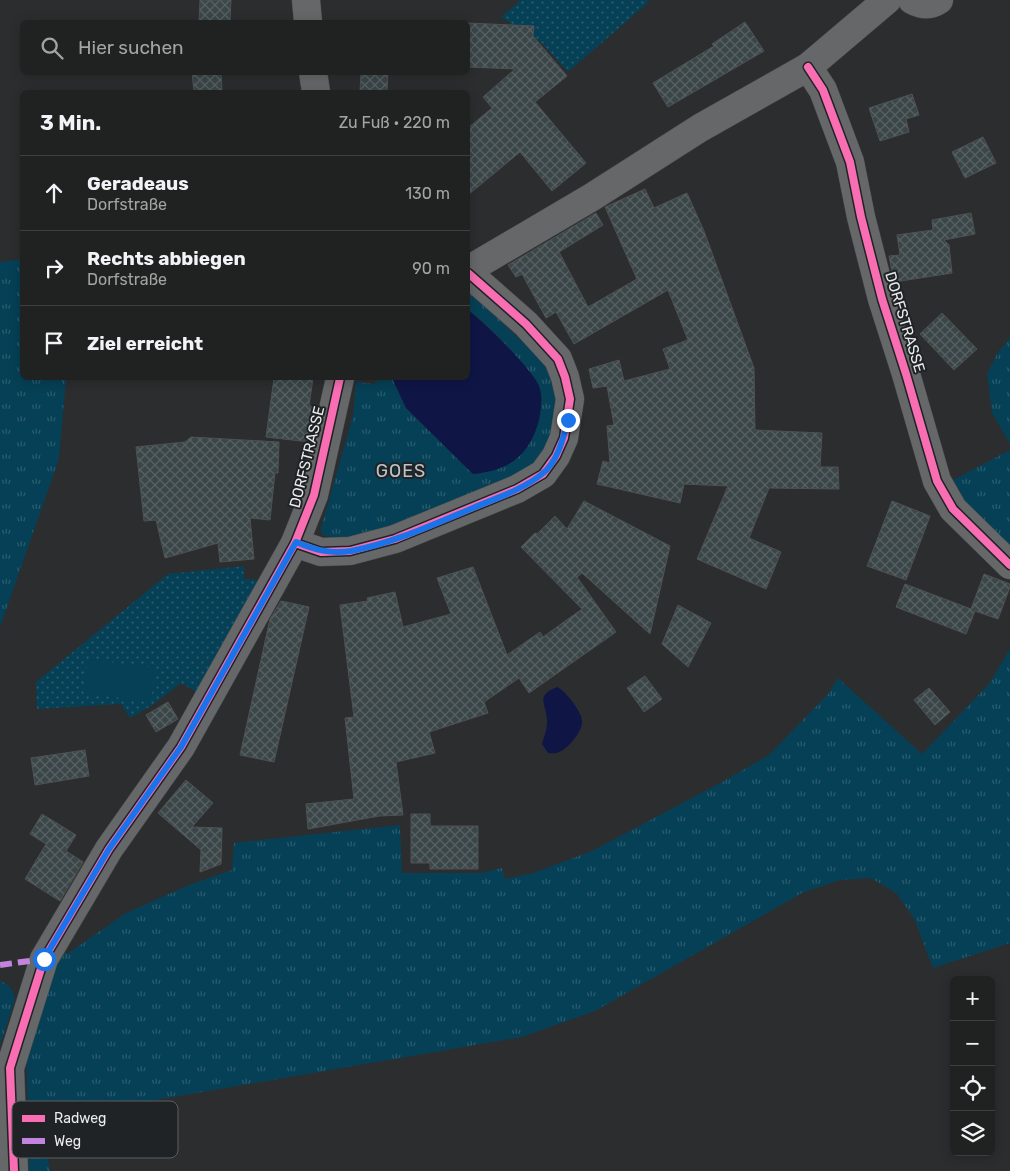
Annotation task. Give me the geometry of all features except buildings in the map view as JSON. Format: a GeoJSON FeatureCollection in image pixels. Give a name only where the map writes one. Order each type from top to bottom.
{"type":"FeatureCollection","features":[{"type":"Feature","properties":{"kind":"street"},"geometry":{"type":"LineString","coordinates":[[306,0],[308,20]]}},
{"type":"Feature","properties":{"kind":"street"},"geometry":{"type":"LineString","coordinates":[[470,271],[592,197],[700,128],[808,67],[887,0]]}},
{"type":"Feature","properties":{"kind":"street"},"geometry":{"type":"LineString","coordinates":[[912,0],[917,3],[926,4],[939,0]]}},
{"type":"Feature","properties":{"kind":"street","name":"DORFSTRASSE"},"geometry":{"type":"LineString","coordinates":[[808,67],[823,90],[850,162],[861,217],[882,299],[937,481],[953,509],[1010,566]]}},
{"type":"Feature","properties":{"kind":"street"},"geometry":{"type":"LineString","coordinates":[[313,75],[316,90]]}},
{"type":"Feature","properties":{"kind":"street"},"geometry":{"type":"LineString","coordinates":[[296,542],[321,552],[350,551],[395,539],[518,489],[543,474],[556,456],[564,438],[570,399],[565,377],[558,359],[526,324],[470,274]]}},
{"type":"Feature","properties":{"kind":"street","name":"DORFSTRASSE"},"geometry":{"type":"LineString","coordinates":[[12,1120],[10,1068],[44,959],[109,849],[181,747],[296,542],[314,495],[340,380]]}},
{"type":"Feature","properties":{"kind":"street","name":"DORFSTRASSE"},"geometry":{"type":"LineString","coordinates":[[13,1158],[14,1171]]}},
{"type":"Feature","properties":{"kind":"green space"},"geometry":{"type":"Polygon","coordinates":[[[521,0],[647,0],[649,2],[568,72],[542,43],[501,17],[521,0]]]}},
{"type":"Feature","properties":{"kind":"green space"},"geometry":{"type":"Polygon","coordinates":[[[20,259],[20,380],[66,380],[59,459],[0,627],[0,262],[20,259]]]}},
{"type":"Feature","properties":{"kind":"green space"},"geometry":{"type":"Polygon","coordinates":[[[470,292],[535,354],[555,382],[558,414],[545,450],[536,464],[517,476],[398,528],[348,538],[322,535],[321,528],[353,416],[356,382],[376,384],[377,380],[393,380],[406,408],[473,474],[539,385],[506,345],[470,312],[470,292]]]}},
{"type":"Feature","properties":{"kind":"green space"},"geometry":{"type":"Polygon","coordinates":[[[1010,338],[1010,444],[992,413],[987,374],[998,352],[1010,338]]]}},
{"type":"Feature","properties":{"kind":"green space"},"geometry":{"type":"Polygon","coordinates":[[[1010,450],[1010,555],[979,520],[951,481],[1010,450]]]}},
{"type":"Feature","properties":{"kind":"green space"},"geometry":{"type":"Polygon","coordinates":[[[244,566],[244,579],[259,580],[203,696],[181,683],[151,706],[130,718],[121,704],[37,709],[36,682],[168,574],[244,566]]]}},
{"type":"Feature","properties":{"kind":"green space"},"geometry":{"type":"Polygon","coordinates":[[[1010,649],[1010,943],[933,968],[914,918],[896,893],[871,878],[840,880],[802,893],[595,1011],[522,1037],[150,1101],[27,1101],[26,1040],[60,951],[67,954],[126,913],[189,885],[232,870],[234,843],[400,825],[402,873],[480,873],[502,868],[505,879],[533,873],[592,851],[769,755],[828,694],[838,678],[922,754],[989,684],[1010,649]]]}},
{"type":"Feature","properties":{"kind":"green space"},"geometry":{"type":"Polygon","coordinates":[[[88,659],[155,668],[151,702],[84,693],[88,659]]]}},
{"type":"Feature","properties":{"kind":"green space"},"geometry":{"type":"Polygon","coordinates":[[[0,981],[10,987],[15,999],[0,1045],[0,981]]]}},
{"type":"Feature","properties":{"kind":"green space"},"geometry":{"type":"Polygon","coordinates":[[[29,1158],[48,1158],[50,1171],[29,1171],[29,1158]]]}},
{"type":"Feature","properties":{"kind":"shaded area"},"geometry":{"type":"Polygon","coordinates":[[[470,312],[495,334],[527,368],[539,386],[541,398],[539,420],[530,443],[524,452],[507,465],[473,474],[406,408],[393,380],[470,380],[470,312]]]}},
{"type":"Feature","properties":{"kind":"shaded area"},"geometry":{"type":"Polygon","coordinates":[[[557,687],[564,692],[576,707],[581,717],[582,725],[577,735],[565,749],[555,753],[548,753],[542,744],[547,723],[543,700],[546,693],[557,687]]]}},
{"type":"Feature","properties":{"kind":"marked path"},"geometry":{"type":"LineString","coordinates":[[0,965],[44,959]]}},
{"type":"Feature","properties":{"kind":"cycle path"},"geometry":{"type":"LineString","coordinates":[[808,67],[823,90],[850,162],[861,217],[882,299],[937,481],[953,509],[1010,565]]}},
{"type":"Feature","properties":{"kind":"cycle path"},"geometry":{"type":"LineString","coordinates":[[295,543],[321,552],[350,551],[395,539],[517,489],[543,474],[556,456],[564,438],[570,399],[565,377],[558,359],[526,324],[470,275]]}},
{"type":"Feature","properties":{"kind":"cycle path"},"geometry":{"type":"LineString","coordinates":[[12,1120],[10,1068],[44,959],[109,849],[181,747],[295,543],[314,495],[340,380]]}},
{"type":"Feature","properties":{"kind":"cycle path"},"geometry":{"type":"LineString","coordinates":[[13,1158],[14,1171]]}},
{"type":"Feature","properties":{"kind":"district","name":"GOES"},"geometry":{"type":"Point","coordinates":[401,471]}},
{"type":"Feature","properties":{"kind":"route"},"geometry":{"type":"LineString","coordinates":[[44,959],[109,849],[181,747],[296,542],[321,552],[350,551],[395,539],[518,489],[543,474],[556,456],[564,438],[568,420]]}}]}
